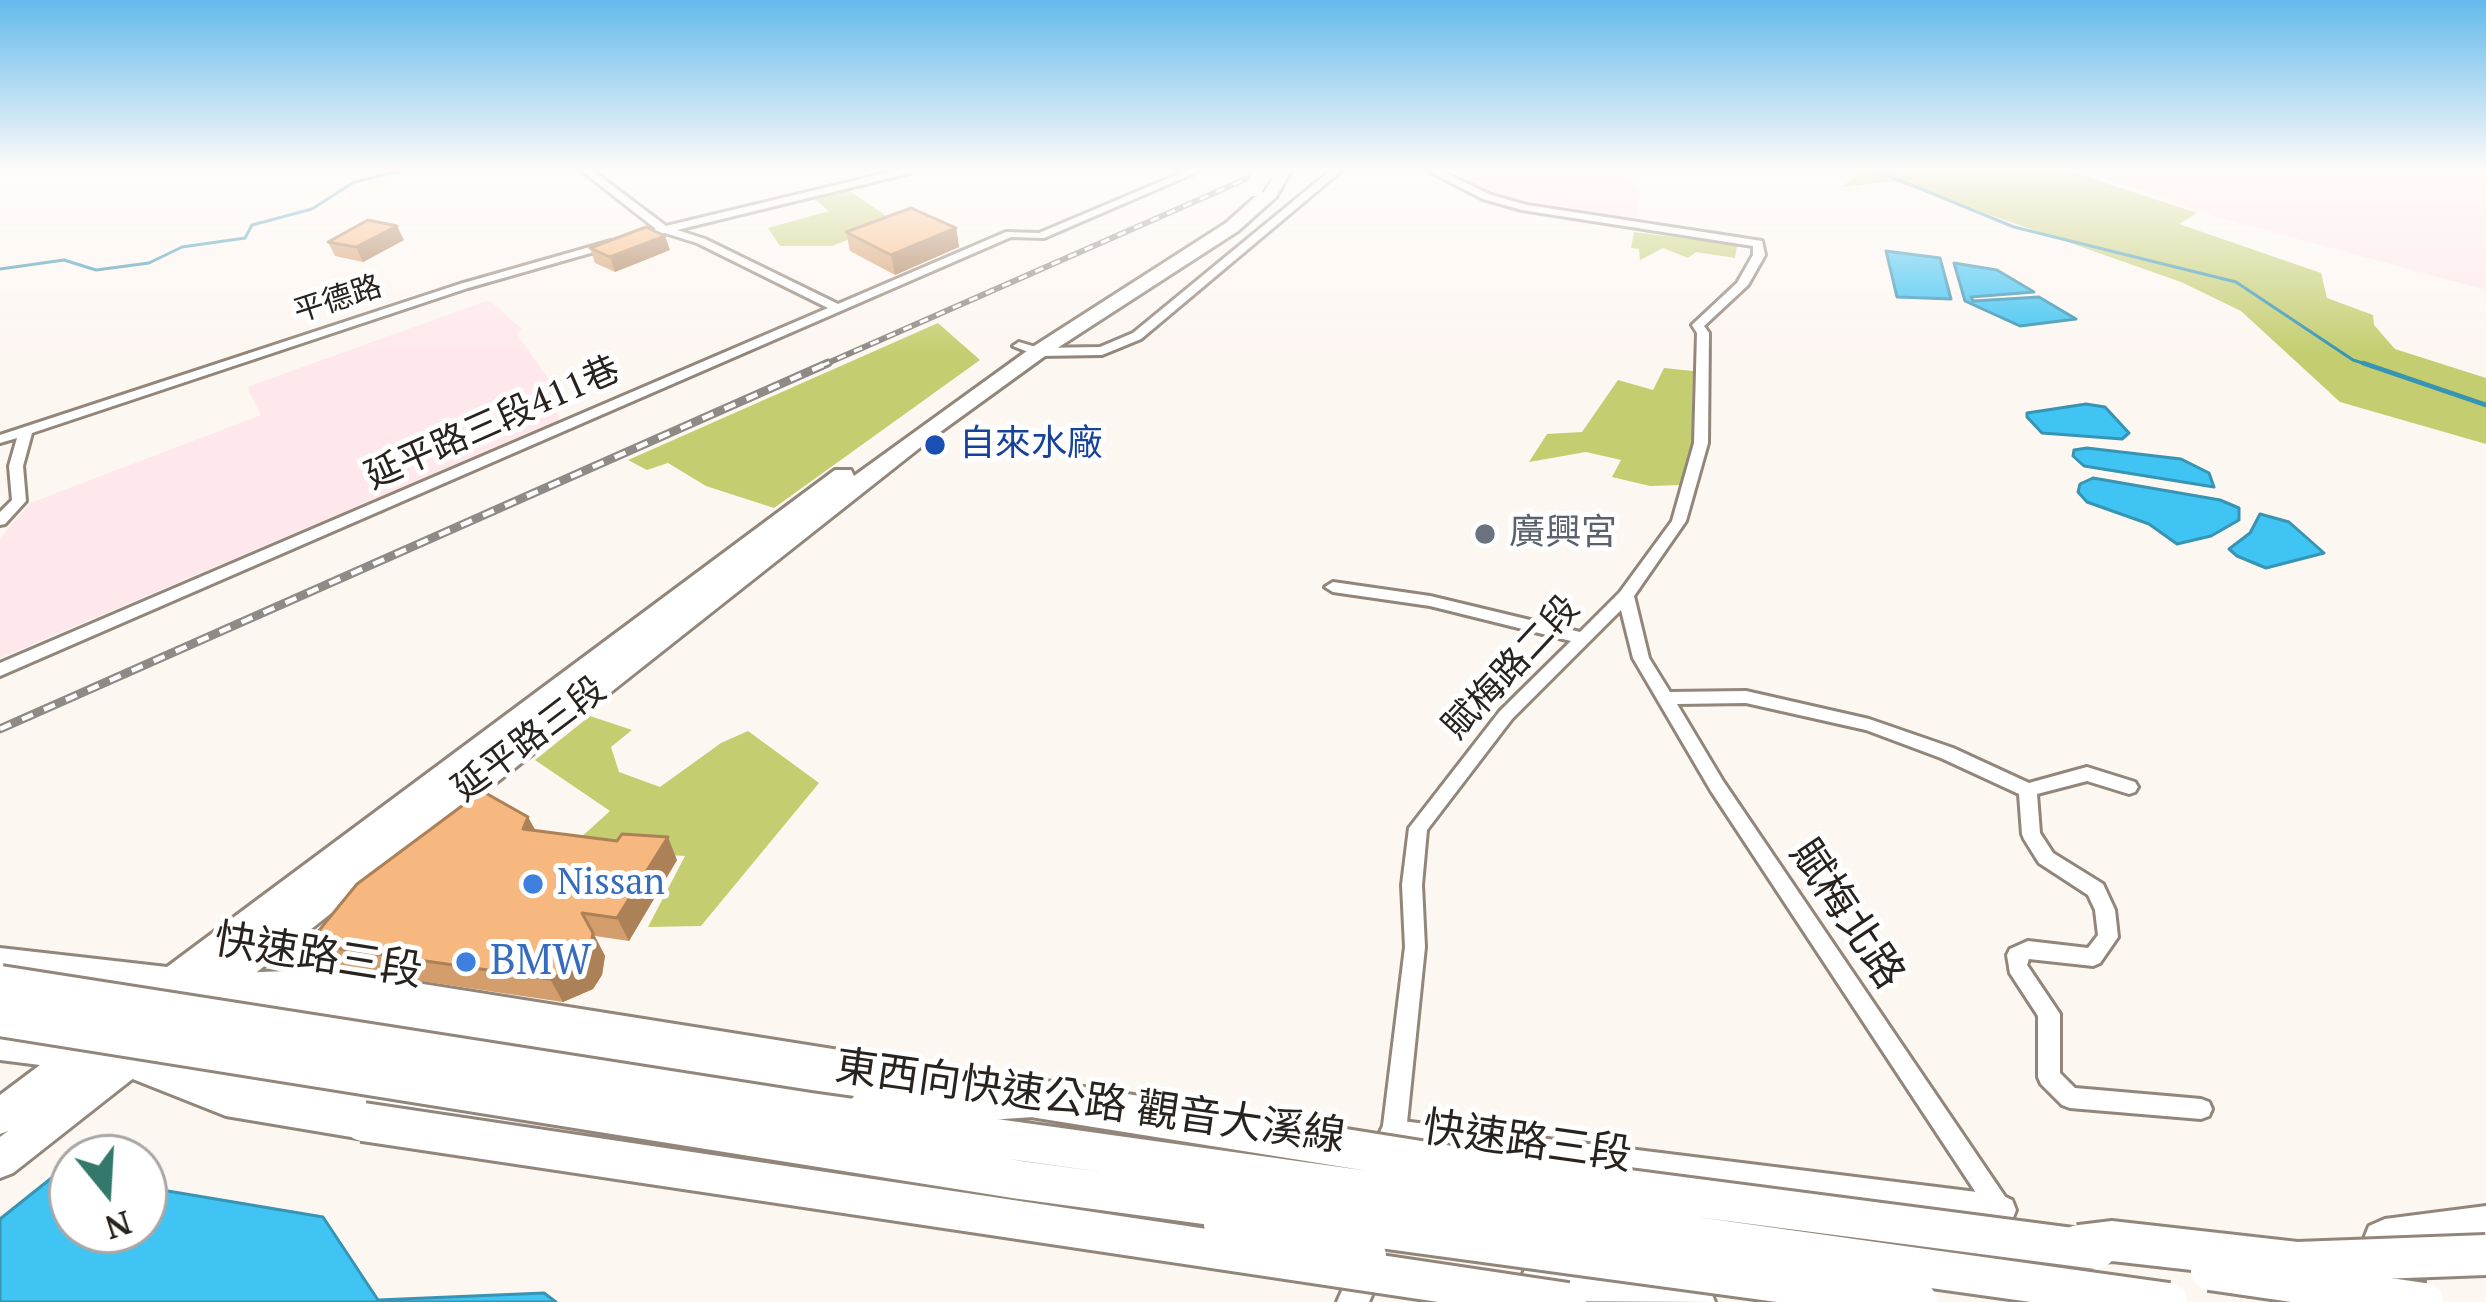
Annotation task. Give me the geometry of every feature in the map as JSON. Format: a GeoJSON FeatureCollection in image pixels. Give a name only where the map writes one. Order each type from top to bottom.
{"type":"FeatureCollection","features":[{"type":"Feature","properties":{"kind":"highway"},"geometry":{"type":"LineString","coordinates":[[2197,1259],[2486,1228]]}},
{"type":"Feature","properties":{"kind":"highway"},"geometry":{"type":"LineString","coordinates":[[2078,1245],[2113,1241],[2298,1262],[2486,1255]]}},
{"type":"Feature","properties":{"kind":"main road"},"geometry":{"type":"LineString","coordinates":[[1060,329],[1203,232]]}},
{"type":"Feature","properties":{"kind":"main road"},"geometry":{"type":"LineString","coordinates":[[1060,329],[1222,232]]}},
{"type":"Feature","properties":{"kind":"main road","name":"延平路三段"},"geometry":{"type":"LineString","coordinates":[[0,1118],[171,982],[472,770],[1060,329]]}},
{"type":"Feature","properties":{"kind":"main road","name":"延平路三段"},"geometry":{"type":"LineString","coordinates":[[0,1160],[128,1061],[472,770]]}},
{"type":"Feature","properties":{"kind":"main road","name":"快速路三段"},"geometry":{"type":"LineString","coordinates":[[0,962],[211,988],[1389,1173],[2033,1260]]}},
{"type":"Feature","properties":{"kind":"main road","name":"東西向快速公路 觀音大溪線"},"geometry":{"type":"LineString","coordinates":[[0,985],[810,1112],[2168,1302]]}},
{"type":"Feature","properties":{"kind":"main road"},"geometry":{"type":"LineString","coordinates":[[211,988],[311,985],[440,1001],[1476,1169],[2078,1245],[2120,1258],[2424,1302]]}},
{"type":"Feature","properties":{"kind":"main road"},"geometry":{"type":"LineString","coordinates":[[0,1017],[1020,1180],[1918,1302]]}},
{"type":"Feature","properties":{"kind":"main road"},"geometry":{"type":"LineString","coordinates":[[0,1044],[128,1061],[1361,1283],[1694,1302]]}},
{"type":"Feature","properties":{"kind":"main road"},"geometry":{"type":"LineString","coordinates":[[128,1061],[226,1099],[362,1122],[1567,1302]]}},
{"type":"Feature","properties":{"kind":"main road"},"geometry":{"type":"LineString","coordinates":[[810,1112],[1032,1098]]}},
{"type":"Feature","properties":{"kind":"main road"},"geometry":{"type":"LineString","coordinates":[[1020,1180],[1582,1302]]}},
{"type":"Feature","properties":{"kind":"street","name":"平德路"},"geometry":{"type":"LineString","coordinates":[[0,439],[464,286],[653,232]]}},
{"type":"Feature","properties":{"kind":"street"},"geometry":{"type":"LineString","coordinates":[[672,232],[701,241],[835,307]]}},
{"type":"Feature","properties":{"kind":"street","name":"延平路三段411巷"},"geometry":{"type":"LineString","coordinates":[[0,670],[835,307],[1010,234],[1040,236],[1050,232]]}},
{"type":"Feature","properties":{"kind":"street"},"geometry":{"type":"LineString","coordinates":[[1029,349],[1102,351],[1136,336],[1262,232]]}},
{"type":"Feature","properties":{"kind":"street","name":"賦梅路二段"},"geometry":{"type":"LineString","coordinates":[[1389,1173],[1415,946],[1412,886],[1418,828],[1506,716],[1626,596],[1679,521],[1701,442],[1703,333],[1698,325],[1742,285],[1759,255],[1758,243],[1683,232]]}},
{"type":"Feature","properties":{"kind":"street"},"geometry":{"type":"LineString","coordinates":[[0,521],[19,501],[16,466],[26,431]]}},
{"type":"Feature","properties":{"kind":"street"},"geometry":{"type":"LineString","coordinates":[[1334,586],[1430,601],[1583,638]]}},
{"type":"Feature","properties":{"kind":"street","name":"賦梅北路"},"geometry":{"type":"LineString","coordinates":[[1626,596],[1641,658],[1664,698],[1773,873],[2062,1302]]}},
{"type":"Feature","properties":{"kind":"street"},"geometry":{"type":"LineString","coordinates":[[1664,698],[1746,697],[1869,725],[2028,790],[2086,774],[2129,787]]}},
{"type":"Feature","properties":{"kind":"street"},"geometry":{"type":"LineString","coordinates":[[2028,790],[2031,834],[2046,857],[2096,890],[2105,910],[2108,937],[2092,957],[2028,950],[2017,955],[2017,967],[2049,1014],[2049,1077],[2070,1099],[2201,1109]]}},
{"type":"Feature","properties":{"kind":"street","name":"快速路三段"},"geometry":{"type":"LineString","coordinates":[[1394,1134],[2001,1210]]}},
{"type":"Feature","properties":{"kind":"street","name":"快速路三段"},"geometry":{"type":"LineString","coordinates":[[2033,1260],[2197,1259],[2365,1287],[2400,1302]]}},
{"type":"Feature","properties":{"kind":"street"},"geometry":{"type":"LineString","coordinates":[[1361,1283],[1442,1302]]}},
{"type":"Feature","properties":{"kind":"shaded area"},"geometry":{"type":"Polygon","coordinates":[[[2271,232],[2486,232],[2486,290],[2271,232]]]}},
{"type":"Feature","properties":{"kind":"shaded area"},"geometry":{"type":"Polygon","coordinates":[[[489,300],[522,329],[517,334],[554,387],[559,421],[0,658],[0,538],[30,503],[261,415],[247,387],[489,300]]]}},
{"type":"Feature","properties":{"kind":"green space"},"geometry":{"type":"Polygon","coordinates":[[[771,232],[867,232],[832,246],[780,246],[771,232]]]}},
{"type":"Feature","properties":{"kind":"green space"},"geometry":{"type":"Polygon","coordinates":[[[1634,232],[1737,245],[1735,258],[1696,252],[1688,258],[1663,248],[1640,260],[1639,249],[1631,248],[1634,232]]]}},
{"type":"Feature","properties":{"kind":"green space"},"geometry":{"type":"Polygon","coordinates":[[[2038,232],[2201,232],[2321,273],[2327,298],[2373,315],[2374,325],[2395,349],[2486,378],[2486,444],[2340,402],[2241,311],[2181,282],[2038,232]]]}},
{"type":"Feature","properties":{"kind":"green space"},"geometry":{"type":"Polygon","coordinates":[[[938,323],[980,360],[774,508],[706,486],[668,463],[647,470],[628,460],[938,323]]]}},
{"type":"Feature","properties":{"kind":"green space"},"geometry":{"type":"Polygon","coordinates":[[[1664,368],[1693,371],[1692,447],[1680,485],[1650,486],[1612,477],[1621,460],[1586,452],[1529,462],[1547,434],[1582,432],[1618,380],[1653,390],[1664,368]]]}},
{"type":"Feature","properties":{"kind":"green space"},"geometry":{"type":"Polygon","coordinates":[[[590,716],[632,730],[611,747],[619,772],[660,787],[721,743],[748,731],[819,783],[701,926],[648,927],[685,856],[568,849],[610,811],[535,760],[590,716]]]}},
{"type":"Feature","properties":{"kind":"water"},"geometry":{"type":"Polygon","coordinates":[[[1886,251],[1940,258],[1951,299],[1897,297],[1886,251]]]}},
{"type":"Feature","properties":{"kind":"water"},"geometry":{"type":"Polygon","coordinates":[[[1954,263],[1997,270],[2034,292],[1971,297],[1973,301],[2039,297],[2076,319],[2020,326],[1965,301],[1954,263]]]}},
{"type":"Feature","properties":{"kind":"water"},"geometry":{"type":"Polygon","coordinates":[[[2086,404],[2105,407],[2129,433],[2122,439],[2042,433],[2027,417],[2027,413],[2086,404]]]}},
{"type":"Feature","properties":{"kind":"water"},"geometry":{"type":"Polygon","coordinates":[[[2074,450],[2181,459],[2209,473],[2214,487],[2084,466],[2073,456],[2074,450]]]}},
{"type":"Feature","properties":{"kind":"water"},"geometry":{"type":"Polygon","coordinates":[[[2093,478],[2220,500],[2239,508],[2239,520],[2211,536],[2177,544],[2149,524],[2087,502],[2078,492],[2080,484],[2093,478]]]}},
{"type":"Feature","properties":{"kind":"water"},"geometry":{"type":"Polygon","coordinates":[[[2260,514],[2289,522],[2324,553],[2266,568],[2237,556],[2229,549],[2250,533],[2260,514]]]}},
{"type":"Feature","properties":{"kind":"water"},"geometry":{"type":"Polygon","coordinates":[[[48,1181],[48,1254],[168,1254],[168,1191],[323,1217],[378,1300],[544,1293],[556,1302],[0,1302],[0,1219],[48,1181]]]}},
{"type":"Feature","properties":{"kind":"building"},"geometry":{"type":"Polygon","coordinates":[[[347,232],[386,232],[356,247],[328,242],[347,232]]]}},
{"type":"Feature","properties":{"kind":"building"},"geometry":{"type":"Polygon","coordinates":[[[633,232],[665,236],[610,257],[590,248],[633,232]]]}},
{"type":"Feature","properties":{"kind":"building"},"geometry":{"type":"Polygon","coordinates":[[[847,232],[947,232],[891,255],[847,232]]]}},
{"type":"Feature","properties":{"kind":"building"},"geometry":{"type":"Polygon","coordinates":[[[482,791],[528,817],[523,829],[617,841],[622,834],[668,837],[617,918],[582,913],[593,933],[590,952],[581,966],[550,979],[308,944],[357,884],[482,791]]]}},
{"type":"Feature","properties":{"kind":"waterway"},"geometry":{"type":"LineString","coordinates":[[0,269],[64,260],[96,270],[149,263],[182,247],[245,238],[248,232]]}},
{"type":"Feature","properties":{"kind":"waterway"},"geometry":{"type":"LineString","coordinates":[[2033,232],[2236,282],[2353,360],[2369,365]]}},
{"type":"Feature","properties":{"kind":"waterway"},"geometry":{"type":"LineString","coordinates":[[2363,363],[2369,365]]}},
{"type":"Feature","properties":{"kind":"waterway"},"geometry":{"type":"LineString","coordinates":[[2369,365],[2486,405]]}},
{"type":"Feature","properties":{"kind":"railway"},"geometry":{"type":"LineString","coordinates":[[821,366],[1126,232]]}},
{"type":"Feature","properties":{"kind":"railway"},"geometry":{"type":"LineString","coordinates":[[0,729],[828,363]]}},
{"type":"Feature","properties":{"kind":"place","name":"自來水廠"},"geometry":{"type":"Point","coordinates":[935,445]}},
{"type":"Feature","properties":{"kind":"place","name":"廣興宮"},"geometry":{"type":"Point","coordinates":[1485,534]}},
{"type":"Feature","properties":{"kind":"place","name":"Nissan"},"geometry":{"type":"Point","coordinates":[533,884]}},
{"type":"Feature","properties":{"kind":"place","name":"BMW"},"geometry":{"type":"Point","coordinates":[466,962]}}]}
